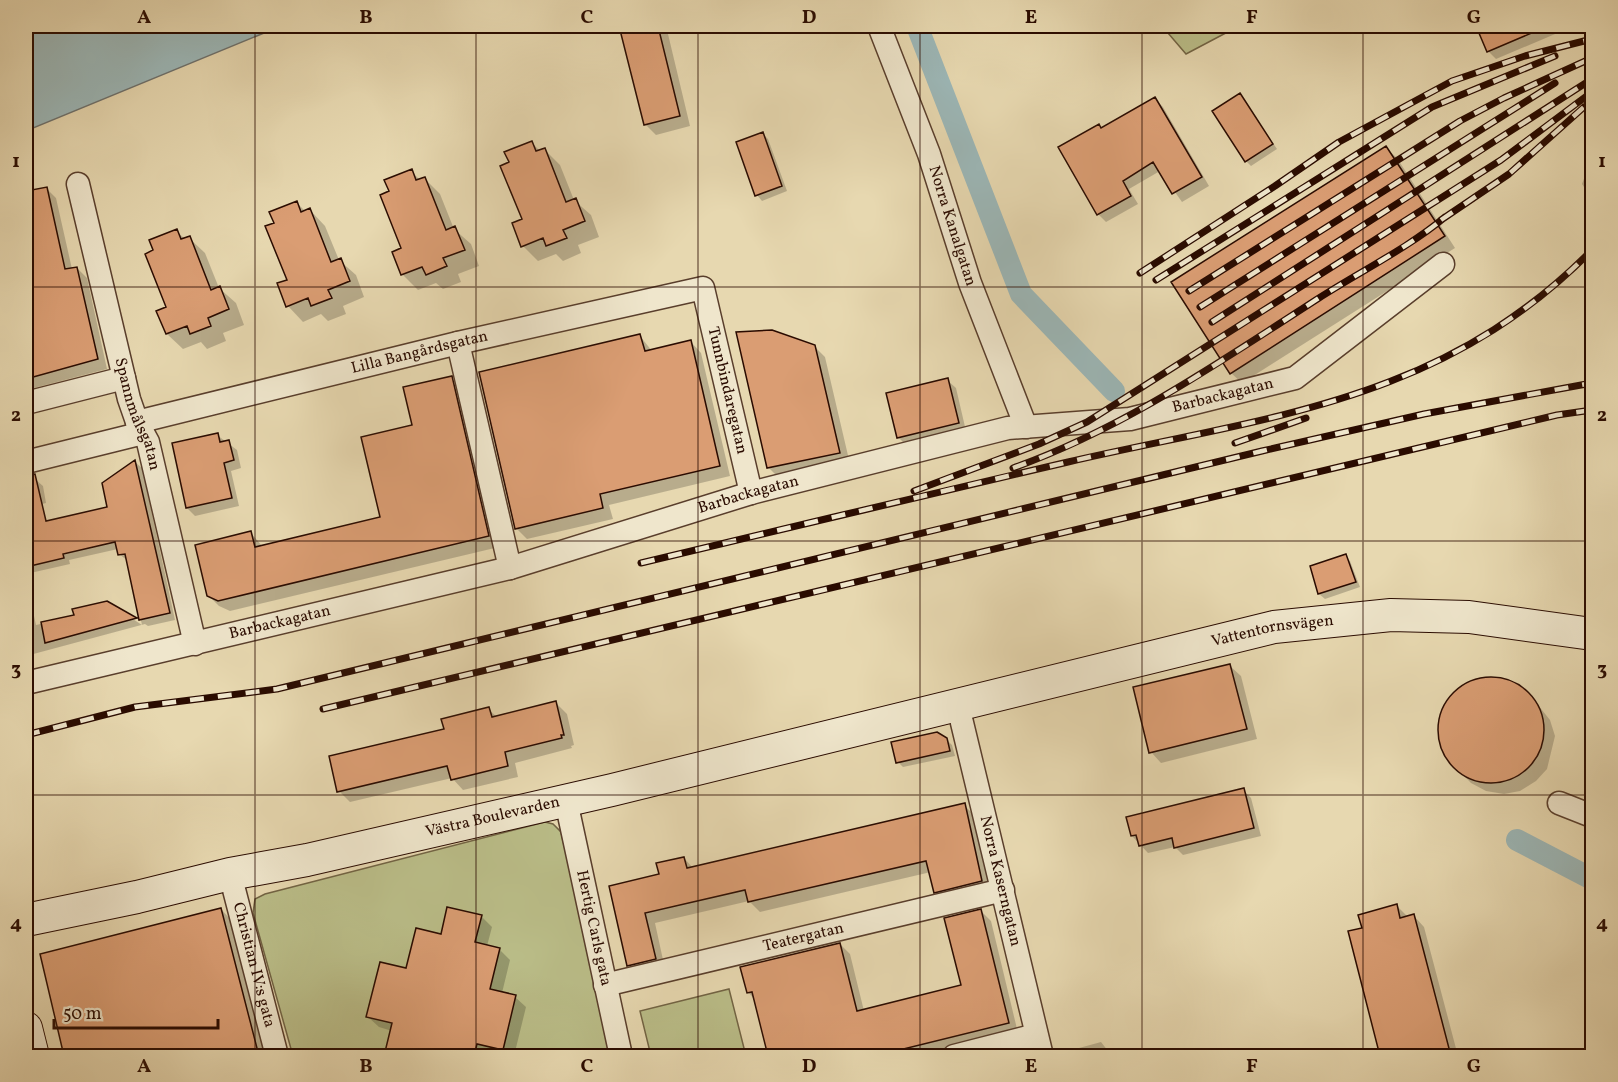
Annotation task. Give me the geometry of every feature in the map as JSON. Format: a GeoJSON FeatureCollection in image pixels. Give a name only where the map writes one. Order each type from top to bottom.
{"type":"FeatureCollection","features":[{"type":"Feature","properties":{"kind":"street","name":"Norra Kanalgatan"},"geometry":{"type":"LineString","coordinates":[[879,26],[929,154],[970,283],[1026,427]]}},
{"type":"Feature","properties":{"kind":"street","name":"Spannmålsgatan"},"geometry":{"type":"LineString","coordinates":[[78,184],[124,378],[140,427],[148,442],[195,644]]}},
{"type":"Feature","properties":{"kind":"street","name":"Barbackagatan"},"geometry":{"type":"LineString","coordinates":[[26,683],[510,568],[752,493],[1008,428],[1130,419],[1295,378],[1443,264]]}},
{"type":"Feature","properties":{"kind":"street","name":"Lilla Bangårdsgatan"},"geometry":{"type":"LineString","coordinates":[[26,462],[140,427],[458,343],[703,288]]}},
{"type":"Feature","properties":{"kind":"street","name":"Tunnbindaregatan"},"geometry":{"type":"LineString","coordinates":[[703,288],[752,493]]}},
{"type":"Feature","properties":{"kind":"street"},"geometry":{"type":"LineString","coordinates":[[458,343],[510,568]]}},
{"type":"Feature","properties":{"kind":"street"},"geometry":{"type":"LineString","coordinates":[[26,404],[124,378]]}},
{"type":"Feature","properties":{"kind":"street","name":"Vattentornsvägen"},"geometry":{"type":"LineString","coordinates":[[958,706],[1274,627],[1324,621],[1391,615],[1468,617],[1593,634]]}},
{"type":"Feature","properties":{"kind":"street","name":"Västra Boulevarden"},"geometry":{"type":"LineString","coordinates":[[26,920],[137,897],[231,874],[307,860],[566,801],[958,706]]}},
{"type":"Feature","properties":{"kind":"street","name":"Norra Kaserngatan"},"geometry":{"type":"LineString","coordinates":[[958,706],[1042,1056]]}},
{"type":"Feature","properties":{"kind":"street","name":"Hertig Carls gata"},"geometry":{"type":"LineString","coordinates":[[566,801],[621,1056]]}},
{"type":"Feature","properties":{"kind":"street"},"geometry":{"type":"LineString","coordinates":[[1559,803],[1593,816]]}},
{"type":"Feature","properties":{"kind":"street","name":"Christian IV:s gata"},"geometry":{"type":"LineString","coordinates":[[231,874],[277,1056]]}},
{"type":"Feature","properties":{"kind":"street","name":"Teatergatan"},"geometry":{"type":"LineString","coordinates":[[605,985],[1003,890]]}},
{"type":"Feature","properties":{"kind":"street"},"geometry":{"type":"LineString","coordinates":[[26,1028],[33,1056]]}},
{"type":"Feature","properties":{"kind":"street"},"geometry":{"type":"LineString","coordinates":[[954,1056],[1036,1035]]}},
{"type":"Feature","properties":{"kind":"green space"},"geometry":{"type":"Polygon","coordinates":[[[1162,26],[1239,26],[1186,54],[1162,26]]]}},
{"type":"Feature","properties":{"kind":"green space"},"geometry":{"type":"Polygon","coordinates":[[[545,822],[553,824],[561,832],[614,1056],[293,1056],[253,913],[255,899],[265,894],[545,822]]]}},
{"type":"Feature","properties":{"kind":"green space"},"geometry":{"type":"Polygon","coordinates":[[[729,989],[746,1056],[651,1056],[640,1011],[729,989]]]}},
{"type":"Feature","properties":{"kind":"water"},"geometry":{"type":"Polygon","coordinates":[[[26,26],[281,26],[26,131],[26,26]]]}},
{"type":"Feature","properties":{"kind":"building"},"geometry":{"type":"Polygon","coordinates":[[[619,26],[658,26],[680,116],[644,125],[619,26]]]}},
{"type":"Feature","properties":{"kind":"building"},"geometry":{"type":"Polygon","coordinates":[[[1476,26],[1548,26],[1487,52],[1476,26]]]}},
{"type":"Feature","properties":{"kind":"building"},"geometry":{"type":"Polygon","coordinates":[[[1240,93],[1273,144],[1245,162],[1212,111],[1240,93]]]}},
{"type":"Feature","properties":{"kind":"building"},"geometry":{"type":"Polygon","coordinates":[[[1155,97],[1202,177],[1172,194],[1153,162],[1123,181],[1131,196],[1097,215],[1058,147],[1099,124],[1101,128],[1155,97]]]}},
{"type":"Feature","properties":{"kind":"building"},"geometry":{"type":"Polygon","coordinates":[[[763,132],[782,186],[755,196],[736,142],[763,132]]]}},
{"type":"Feature","properties":{"kind":"building"},"geometry":{"type":"Polygon","coordinates":[[[532,141],[536,151],[545,148],[566,202],[576,198],[585,221],[563,230],[567,238],[546,246],[543,238],[521,247],[512,223],[522,219],[500,166],[509,162],[504,152],[532,141]]]}},
{"type":"Feature","properties":{"kind":"building"},"geometry":{"type":"Polygon","coordinates":[[[1386,146],[1445,236],[1230,374],[1171,282],[1386,146]]]}},
{"type":"Feature","properties":{"kind":"building"},"geometry":{"type":"Polygon","coordinates":[[[412,169],[416,180],[425,177],[446,230],[455,226],[465,250],[443,258],[447,266],[426,275],[422,267],[401,275],[392,252],[401,248],[380,195],[389,191],[384,180],[412,169]]]}},
{"type":"Feature","properties":{"kind":"building"},"geometry":{"type":"Polygon","coordinates":[[[47,187],[65,269],[77,267],[98,359],[26,379],[26,191],[47,187]]]}},
{"type":"Feature","properties":{"kind":"building"},"geometry":{"type":"Polygon","coordinates":[[[297,201],[301,212],[310,208],[331,262],[341,258],[350,281],[328,290],[332,298],[311,306],[308,298],[286,307],[277,283],[287,280],[265,226],[274,223],[269,212],[297,201]]]}},
{"type":"Feature","properties":{"kind":"building"},"geometry":{"type":"Polygon","coordinates":[[[177,229],[181,239],[190,236],[211,290],[220,286],[229,309],[208,318],[211,326],[190,334],[187,326],[166,334],[156,311],[166,307],[145,254],[153,250],[149,240],[177,229]]]}},
{"type":"Feature","properties":{"kind":"building"},"geometry":{"type":"Polygon","coordinates":[[[772,330],[815,345],[840,453],[767,468],[736,332],[772,330]]]}},
{"type":"Feature","properties":{"kind":"building"},"geometry":{"type":"Polygon","coordinates":[[[640,334],[645,351],[691,340],[720,466],[600,494],[603,508],[515,529],[479,372],[640,334]]]}},
{"type":"Feature","properties":{"kind":"building"},"geometry":{"type":"Polygon","coordinates":[[[452,376],[489,536],[218,601],[207,596],[195,545],[251,531],[255,547],[380,517],[361,437],[412,425],[403,387],[452,376]]]}},
{"type":"Feature","properties":{"kind":"building"},"geometry":{"type":"Polygon","coordinates":[[[948,378],[959,423],[897,438],[886,393],[948,378]]]}},
{"type":"Feature","properties":{"kind":"building"},"geometry":{"type":"Polygon","coordinates":[[[218,433],[220,442],[229,440],[234,460],[224,463],[232,498],[186,508],[172,443],[218,433]]]}},
{"type":"Feature","properties":{"kind":"building"},"geometry":{"type":"Polygon","coordinates":[[[135,460],[170,613],[139,620],[125,554],[118,555],[115,542],[63,554],[64,558],[26,567],[26,475],[35,474],[46,521],[107,507],[102,483],[135,460]]]}},
{"type":"Feature","properties":{"kind":"building"},"geometry":{"type":"Polygon","coordinates":[[[1346,554],[1356,582],[1318,594],[1310,566],[1346,554]]]}},
{"type":"Feature","properties":{"kind":"building"},"geometry":{"type":"Polygon","coordinates":[[[107,601],[137,618],[45,643],[41,622],[74,615],[72,609],[107,601]]]}},
{"type":"Feature","properties":{"kind":"building"},"geometry":{"type":"Polygon","coordinates":[[[1230,664],[1247,729],[1149,753],[1133,687],[1230,664]]]}},
{"type":"Feature","properties":{"kind":"building"},"geometry":{"type":"Polygon","coordinates":[[[1491,677],[1511,681],[1528,693],[1540,710],[1544,730],[1540,750],[1528,767],[1511,779],[1491,783],[1471,779],[1454,767],[1442,750],[1438,730],[1442,710],[1454,693],[1471,681],[1491,677]]]}},
{"type":"Feature","properties":{"kind":"building"},"geometry":{"type":"Polygon","coordinates":[[[556,701],[564,735],[561,735],[562,738],[505,752],[508,766],[451,780],[447,766],[337,792],[329,756],[444,729],[441,719],[489,707],[492,717],[556,701]]]}},
{"type":"Feature","properties":{"kind":"building"},"geometry":{"type":"Polygon","coordinates":[[[937,732],[947,738],[950,751],[896,763],[891,742],[937,732]]]}},
{"type":"Feature","properties":{"kind":"building"},"geometry":{"type":"Polygon","coordinates":[[[1244,788],[1254,828],[1174,848],[1172,838],[1139,846],[1136,835],[1131,836],[1126,817],[1244,788]]]}},
{"type":"Feature","properties":{"kind":"building"},"geometry":{"type":"Polygon","coordinates":[[[965,803],[982,881],[934,893],[926,861],[748,902],[745,890],[645,913],[656,959],[627,966],[609,886],[659,874],[656,863],[684,857],[687,868],[965,803]]]}},
{"type":"Feature","properties":{"kind":"building"},"geometry":{"type":"Polygon","coordinates":[[[1397,904],[1400,918],[1414,914],[1451,1056],[1380,1056],[1348,931],[1362,928],[1358,915],[1397,904]]]}},
{"type":"Feature","properties":{"kind":"building"},"geometry":{"type":"Polygon","coordinates":[[[447,907],[482,915],[475,942],[500,948],[490,989],[516,995],[503,1050],[477,1044],[474,1056],[384,1056],[392,1023],[366,1017],[380,962],[406,968],[416,928],[441,934],[447,907]]]}},
{"type":"Feature","properties":{"kind":"building"},"geometry":{"type":"Polygon","coordinates":[[[221,908],[259,1056],[64,1056],[40,954],[221,908]]]}},
{"type":"Feature","properties":{"kind":"building"},"geometry":{"type":"Polygon","coordinates":[[[981,909],[1009,1023],[875,1056],[768,1056],[752,992],[747,993],[740,967],[840,943],[857,1011],[961,985],[944,918],[981,909]]]}},
{"type":"Feature","properties":{"kind":"waterway"},"geometry":{"type":"LineString","coordinates":[[917,26],[1021,294],[1114,391]]}},
{"type":"Feature","properties":{"kind":"waterway"},"geometry":{"type":"LineString","coordinates":[[1517,840],[1592,879]]}},
{"type":"Feature","properties":{"kind":"railway"},"geometry":{"type":"LineString","coordinates":[[1140,273],[1339,142],[1452,81],[1525,56],[1592,39]]}},
{"type":"Feature","properties":{"kind":"railway"},"geometry":{"type":"LineString","coordinates":[[1156,280],[1432,107],[1555,56]]}},
{"type":"Feature","properties":{"kind":"railway"},"geometry":{"type":"LineString","coordinates":[[1189,291],[1460,121],[1504,98],[1592,58]]}},
{"type":"Feature","properties":{"kind":"railway"},"geometry":{"type":"LineString","coordinates":[[1212,322],[1592,79]]}},
{"type":"Feature","properties":{"kind":"railway"},"geometry":{"type":"LineString","coordinates":[[1200,307],[1555,83]]}},
{"type":"Feature","properties":{"kind":"railway"},"geometry":{"type":"LineString","coordinates":[[914,491],[1039,444],[1087,422],[1501,160],[1592,92]]}},
{"type":"Feature","properties":{"kind":"railway"},"geometry":{"type":"LineString","coordinates":[[1441,220],[1509,174],[1584,107]]}},
{"type":"Feature","properties":{"kind":"railway"},"geometry":{"type":"LineString","coordinates":[[1013,468],[1093,434],[1170,392],[1400,249],[1445,217]]}},
{"type":"Feature","properties":{"kind":"railway"},"geometry":{"type":"LineString","coordinates":[[641,563],[1068,462],[1281,415],[1348,396],[1412,373],[1474,342],[1534,301],[1592,250]]}},
{"type":"Feature","properties":{"kind":"railway"},"geometry":{"type":"LineString","coordinates":[[26,735],[135,707],[277,689],[1262,451],[1424,414],[1592,383]]}},
{"type":"Feature","properties":{"kind":"railway"},"geometry":{"type":"LineString","coordinates":[[323,709],[1557,415],[1592,410]]}},
{"type":"Feature","properties":{"kind":"railway"},"geometry":{"type":"LineString","coordinates":[[1235,443],[1306,418]]}}]}
